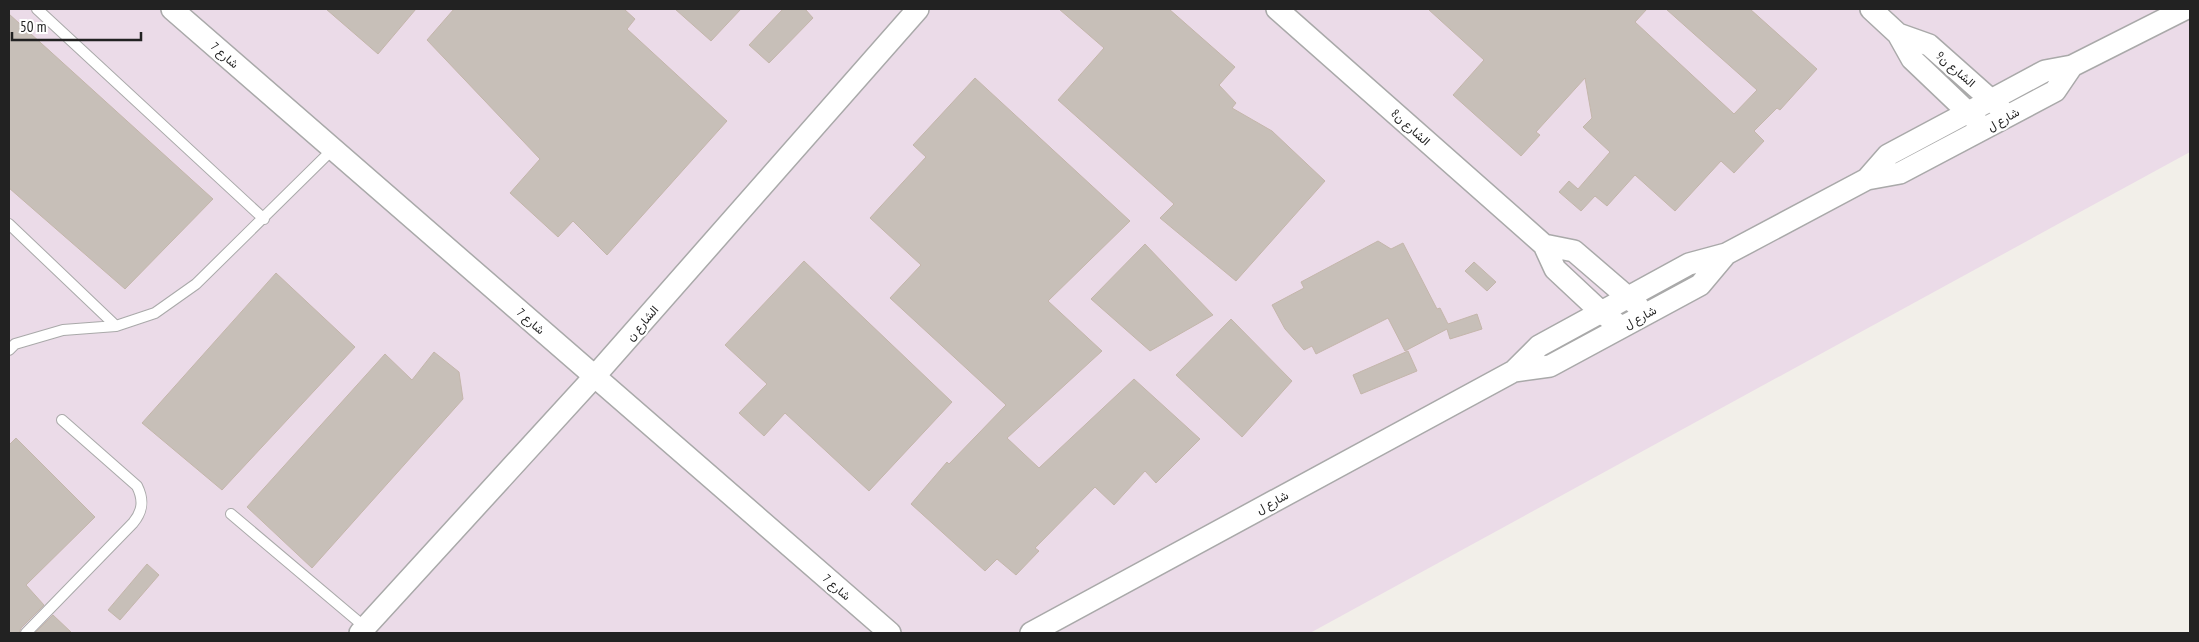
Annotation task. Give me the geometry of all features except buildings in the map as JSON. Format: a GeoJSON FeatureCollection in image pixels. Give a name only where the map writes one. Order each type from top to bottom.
{"type":"FeatureCollection","features":[{"type":"Feature","properties":{"kind":"street","name":"شارع 7"},"geometry":{"type":"LineString","coordinates":[[172,9],[890,633]]}},
{"type":"Feature","properties":{"kind":"street","name":"الشارع ن"},"geometry":{"type":"LineString","coordinates":[[363,630],[594,377],[918,9]]}},
{"type":"Feature","properties":{"kind":"street","name":"الشارع ن8"},"geometry":{"type":"LineString","coordinates":[[1277,9],[1544,245],[1555,269],[1601,312],[1621,327]]}},
{"type":"Feature","properties":{"kind":"street","name":"الشارع ن9"},"geometry":{"type":"LineString","coordinates":[[1870,9],[1898,34],[1912,59],[1985,129]]}},
{"type":"Feature","properties":{"kind":"street","name":"شارع ل"},"geometry":{"type":"LineString","coordinates":[[1867,179],[1888,155],[2045,71],[2072,66],[2181,9]]}},
{"type":"Feature","properties":{"kind":"street","name":"الشارع ن9"},"geometry":{"type":"LineString","coordinates":[[1898,34],[1929,45],[2008,116]]}},
{"type":"Feature","properties":{"kind":"street","name":"شارع ل"},"geometry":{"type":"LineString","coordinates":[[1031,633],[1514,371],[1539,346],[1689,264],[1726,254],[1867,179],[1900,173],[2055,91],[2072,66]]}},
{"type":"Feature","properties":{"kind":"street"},"geometry":{"type":"LineString","coordinates":[[1544,245],[1574,251],[1646,314]]}},
{"type":"Feature","properties":{"kind":"street","name":"شارع ل"},"geometry":{"type":"LineString","coordinates":[[1514,371],[1550,366],[1700,285],[1726,254]]}},
{"type":"Feature","properties":{"kind":"lane"},"geometry":{"type":"LineString","coordinates":[[36,9],[264,219]]}},
{"type":"Feature","properties":{"kind":"lane"},"geometry":{"type":"LineString","coordinates":[[9,350],[15,344],[63,330],[116,326],[155,313],[196,284],[333,149]]}},
{"type":"Feature","properties":{"kind":"lane"},"geometry":{"type":"LineString","coordinates":[[9,224],[116,326]]}},
{"type":"Feature","properties":{"kind":"lane"},"geometry":{"type":"LineString","coordinates":[[26,633],[133,523],[141,509],[142,501],[137,486],[62,420]]}},
{"type":"Feature","properties":{"kind":"lane"},"geometry":{"type":"LineString","coordinates":[[231,514],[363,630]]}},
{"type":"Feature","properties":{"kind":"shaded area"},"geometry":{"type":"Polygon","coordinates":[[[9,9],[2190,9],[2190,152],[1310,633],[9,633],[9,9]]]}}]}
